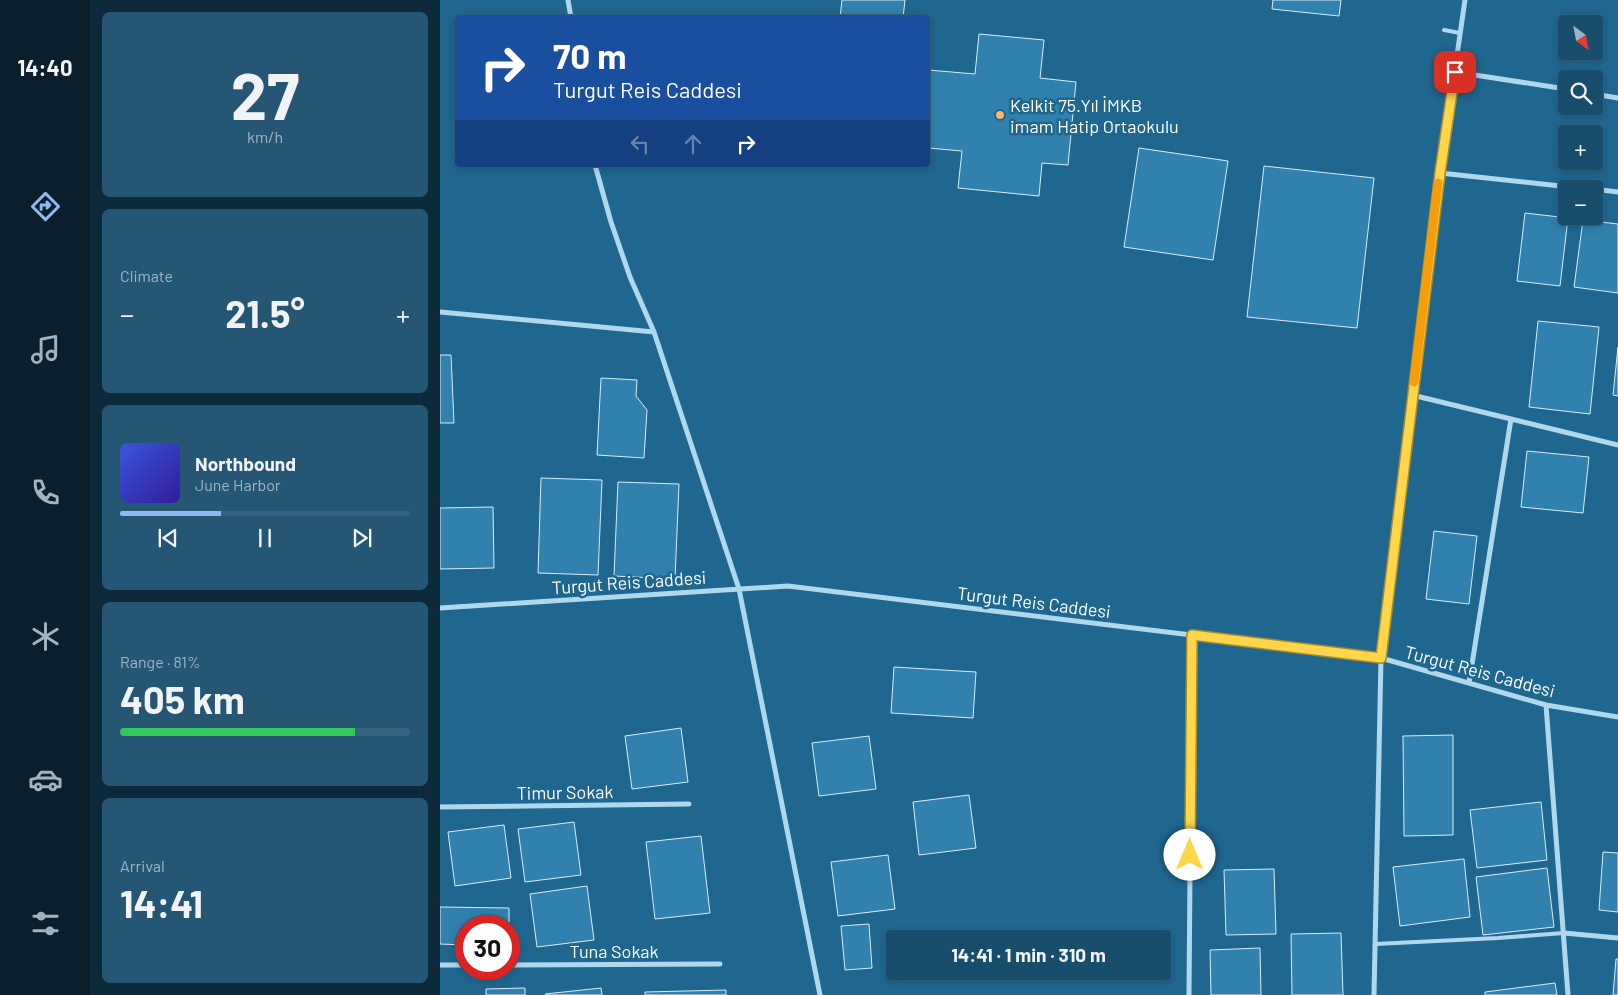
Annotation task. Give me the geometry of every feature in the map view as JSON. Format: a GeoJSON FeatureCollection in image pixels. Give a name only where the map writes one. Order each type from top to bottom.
{"type":"FeatureCollection","features":[{"type":"Feature","properties":{"kind":"street"},"geometry":{"type":"LineString","coordinates":[[568,0],[570,15]]}},
{"type":"Feature","properties":{"kind":"street"},"geometry":{"type":"LineString","coordinates":[[1374,995],[1381,658],[1440,173],[1465,0]]}},
{"type":"Feature","properties":{"kind":"street"},"geometry":{"type":"LineString","coordinates":[[1455,72],[1558,88]]}},
{"type":"Feature","properties":{"kind":"street"},"geometry":{"type":"LineString","coordinates":[[1603,96],[1618,98]]}},
{"type":"Feature","properties":{"kind":"street"},"geometry":{"type":"LineString","coordinates":[[597,167],[611,222],[630,277],[654,332],[739,589],[820,995]]}},
{"type":"Feature","properties":{"kind":"street"},"geometry":{"type":"LineString","coordinates":[[1440,173],[1558,186]]}},
{"type":"Feature","properties":{"kind":"street"},"geometry":{"type":"LineString","coordinates":[[1603,190],[1618,192]]}},
{"type":"Feature","properties":{"kind":"street"},"geometry":{"type":"LineString","coordinates":[[440,312],[654,332]]}},
{"type":"Feature","properties":{"kind":"street"},"geometry":{"type":"LineString","coordinates":[[1412,395],[1618,445]]}},
{"type":"Feature","properties":{"kind":"street"},"geometry":{"type":"LineString","coordinates":[[1469,683],[1511,419]]}},
{"type":"Feature","properties":{"kind":"street","name":"Turgut Reis Caddesi"},"geometry":{"type":"LineString","coordinates":[[440,608],[788,586],[1381,658],[1546,705],[1618,717]]}},
{"type":"Feature","properties":{"kind":"street"},"geometry":{"type":"LineString","coordinates":[[1189,995],[1192,635]]}},
{"type":"Feature","properties":{"kind":"street"},"geometry":{"type":"LineString","coordinates":[[1546,705],[1568,995]]}},
{"type":"Feature","properties":{"kind":"street","name":"Timur Sokak"},"geometry":{"type":"LineString","coordinates":[[440,807],[689,804]]}},
{"type":"Feature","properties":{"kind":"street"},"geometry":{"type":"LineString","coordinates":[[1564,933],[1618,938]]}},
{"type":"Feature","properties":{"kind":"street","name":"Tuna Sokak"},"geometry":{"type":"LineString","coordinates":[[520,965],[720,964]]}},
{"type":"Feature","properties":{"kind":"street"},"geometry":{"type":"LineString","coordinates":[[440,965],[455,965]]}},
{"type":"Feature","properties":{"kind":"lane"},"geometry":{"type":"LineString","coordinates":[[1444,30],[1460,32]]}},
{"type":"Feature","properties":{"kind":"lane"},"geometry":{"type":"LineString","coordinates":[[1375,944],[1564,933]]}},
{"type":"Feature","properties":{"kind":"building"},"geometry":{"type":"Polygon","coordinates":[[[842,0],[905,0],[903,15],[840,15],[842,0]]]}},
{"type":"Feature","properties":{"kind":"building"},"geometry":{"type":"Polygon","coordinates":[[[1273,0],[1341,0],[1339,16],[1272,9],[1273,0]]]}},
{"type":"Feature","properties":{"kind":"building","name":"Kelkit 75.Yıl İMKB imam Hatip Ortaokulu"},"geometry":{"type":"Polygon","coordinates":[[[979,34],[1044,40],[1040,78],[1076,82],[1068,165],[1042,163],[1039,196],[958,188],[962,151],[930,148],[930,70],[975,74],[979,34]]]}},
{"type":"Feature","properties":{"kind":"building"},"geometry":{"type":"Polygon","coordinates":[[[1139,148],[1228,161],[1213,260],[1124,247],[1139,148]]]}},
{"type":"Feature","properties":{"kind":"building"},"geometry":{"type":"Polygon","coordinates":[[[1264,166],[1374,178],[1357,328],[1247,317],[1264,166]]]}},
{"type":"Feature","properties":{"kind":"building"},"geometry":{"type":"Polygon","coordinates":[[[1525,213],[1558,217],[1558,225],[1567,225],[1560,286],[1517,281],[1525,213]]]}},
{"type":"Feature","properties":{"kind":"building"},"geometry":{"type":"Polygon","coordinates":[[[1603,222],[1618,224],[1618,293],[1574,287],[1582,225],[1603,225],[1603,222]]]}},
{"type":"Feature","properties":{"kind":"building"},"geometry":{"type":"Polygon","coordinates":[[[1538,321],[1599,327],[1590,414],[1529,407],[1538,321]]]}},
{"type":"Feature","properties":{"kind":"building"},"geometry":{"type":"Polygon","coordinates":[[[1618,347],[1618,396],[1613,395],[1618,347]]]}},
{"type":"Feature","properties":{"kind":"building"},"geometry":{"type":"Polygon","coordinates":[[[440,355],[451,355],[454,423],[440,423],[440,355]]]}},
{"type":"Feature","properties":{"kind":"building"},"geometry":{"type":"Polygon","coordinates":[[[601,378],[637,380],[636,396],[647,410],[644,458],[597,455],[601,378]]]}},
{"type":"Feature","properties":{"kind":"building"},"geometry":{"type":"Polygon","coordinates":[[[1527,451],[1589,457],[1583,513],[1521,507],[1527,451]]]}},
{"type":"Feature","properties":{"kind":"building"},"geometry":{"type":"Polygon","coordinates":[[[541,478],[602,480],[598,575],[538,573],[541,478]]]}},
{"type":"Feature","properties":{"kind":"building"},"geometry":{"type":"Polygon","coordinates":[[[618,482],[679,484],[675,579],[614,576],[618,482]]]}},
{"type":"Feature","properties":{"kind":"building"},"geometry":{"type":"Polygon","coordinates":[[[493,507],[494,568],[440,569],[440,508],[493,507]]]}},
{"type":"Feature","properties":{"kind":"building"},"geometry":{"type":"Polygon","coordinates":[[[1434,531],[1477,536],[1469,604],[1426,599],[1434,531]]]}},
{"type":"Feature","properties":{"kind":"building"},"geometry":{"type":"Polygon","coordinates":[[[894,667],[976,672],[973,718],[891,713],[894,667]]]}},
{"type":"Feature","properties":{"kind":"building"},"geometry":{"type":"Polygon","coordinates":[[[681,728],[688,782],[632,789],[625,736],[681,728]]]}},
{"type":"Feature","properties":{"kind":"building"},"geometry":{"type":"Polygon","coordinates":[[[1453,735],[1453,835],[1404,836],[1403,736],[1453,735]]]}},
{"type":"Feature","properties":{"kind":"building"},"geometry":{"type":"Polygon","coordinates":[[[869,736],[876,789],[819,796],[812,743],[869,736]]]}},
{"type":"Feature","properties":{"kind":"building"},"geometry":{"type":"Polygon","coordinates":[[[969,795],[976,848],[919,855],[913,802],[969,795]]]}},
{"type":"Feature","properties":{"kind":"building"},"geometry":{"type":"Polygon","coordinates":[[[1541,802],[1547,860],[1477,868],[1470,810],[1541,802]]]}},
{"type":"Feature","properties":{"kind":"building"},"geometry":{"type":"Polygon","coordinates":[[[574,822],[581,875],[525,882],[518,829],[574,822]]]}},
{"type":"Feature","properties":{"kind":"building"},"geometry":{"type":"Polygon","coordinates":[[[504,825],[511,878],[455,886],[448,832],[504,825]]]}},
{"type":"Feature","properties":{"kind":"building"},"geometry":{"type":"Polygon","coordinates":[[[701,836],[710,913],[655,919],[646,842],[701,836]]]}},
{"type":"Feature","properties":{"kind":"building"},"geometry":{"type":"Polygon","coordinates":[[[1603,852],[1618,853],[1618,912],[1599,910],[1603,852]]]}},
{"type":"Feature","properties":{"kind":"building"},"geometry":{"type":"Polygon","coordinates":[[[888,855],[895,909],[838,916],[831,862],[888,855]]]}},
{"type":"Feature","properties":{"kind":"building"},"geometry":{"type":"Polygon","coordinates":[[[1464,859],[1470,917],[1400,926],[1393,867],[1464,859]]]}},
{"type":"Feature","properties":{"kind":"building"},"geometry":{"type":"Polygon","coordinates":[[[1547,868],[1554,927],[1483,935],[1476,877],[1547,868]]]}},
{"type":"Feature","properties":{"kind":"building"},"geometry":{"type":"Polygon","coordinates":[[[1274,869],[1276,934],[1226,935],[1224,870],[1274,869]]]}},
{"type":"Feature","properties":{"kind":"building"},"geometry":{"type":"Polygon","coordinates":[[[587,886],[594,940],[537,947],[530,894],[587,886]]]}},
{"type":"Feature","properties":{"kind":"building"},"geometry":{"type":"Polygon","coordinates":[[[440,907],[509,908],[509,915],[455,915],[455,945],[440,944],[440,907]]]}},
{"type":"Feature","properties":{"kind":"building"},"geometry":{"type":"Polygon","coordinates":[[[869,924],[872,968],[845,970],[841,926],[869,924]]]}},
{"type":"Feature","properties":{"kind":"building"},"geometry":{"type":"Polygon","coordinates":[[[1341,933],[1343,995],[1292,995],[1291,934],[1341,933]]]}},
{"type":"Feature","properties":{"kind":"building"},"geometry":{"type":"Polygon","coordinates":[[[1260,948],[1261,995],[1211,995],[1210,950],[1260,948]]]}},
{"type":"Feature","properties":{"kind":"building"},"geometry":{"type":"Polygon","coordinates":[[[1616,959],[1618,959],[1618,995],[1613,995],[1616,959]]]}},
{"type":"Feature","properties":{"kind":"building"},"geometry":{"type":"Polygon","coordinates":[[[1555,983],[1557,995],[1485,995],[1485,992],[1555,983]]]}},
{"type":"Feature","properties":{"kind":"building"},"geometry":{"type":"Polygon","coordinates":[[[525,988],[525,995],[486,995],[486,989],[525,988]]]}},
{"type":"Feature","properties":{"kind":"building"},"geometry":{"type":"Polygon","coordinates":[[[601,988],[602,995],[545,994],[601,988]]]}},
{"type":"Feature","properties":{"kind":"building"},"geometry":{"type":"Polygon","coordinates":[[[726,990],[726,995],[645,995],[645,992],[726,990]]]}},
{"type":"Feature","properties":{"kind":"slow traffic"},"geometry":{"type":"LineString","coordinates":[[1414,382],[1438,183]]}},
{"type":"Feature","properties":{"kind":"place","name":"Kelkit 75.Yıl İMKB imam Hatip Ortaokulu"},"geometry":{"type":"Point","coordinates":[1000,115]}},
{"type":"Feature","properties":{"kind":"route"},"geometry":{"type":"LineString","coordinates":[[1190,855],[1192,635],[1381,658],[1440,173],[1455,72]]}}]}
